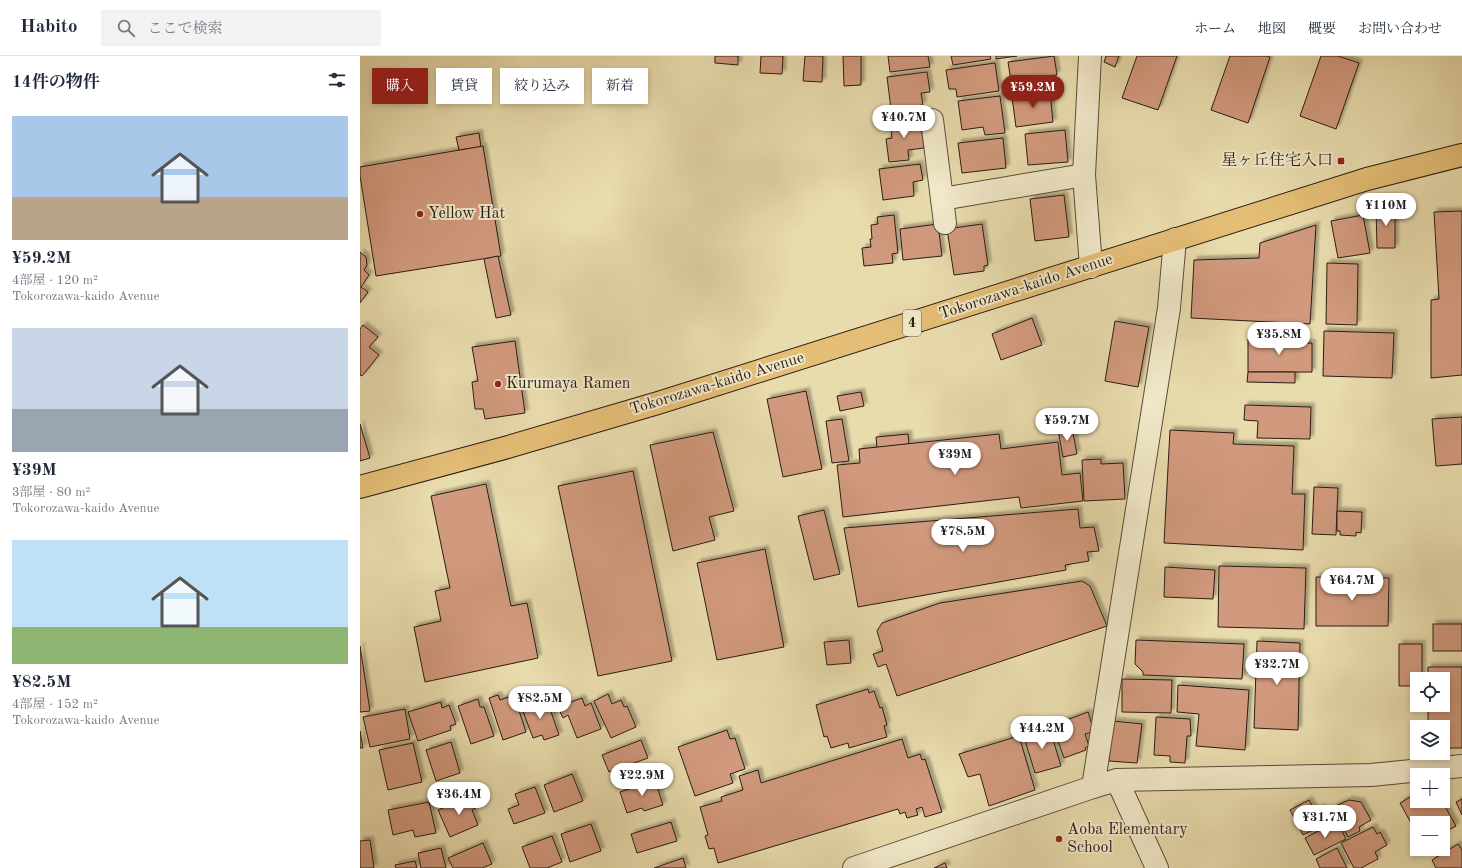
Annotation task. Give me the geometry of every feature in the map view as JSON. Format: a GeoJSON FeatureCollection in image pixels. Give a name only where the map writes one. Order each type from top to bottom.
{"type":"FeatureCollection","features":[{"type":"Feature","properties":{"kind":"main road","name":"Tokorozawa-kaido Avenue"},"geometry":{"type":"LineString","coordinates":[[360,487],[658,403],[1367,179],[1462,155]]}},
{"type":"Feature","properties":{"kind":"street"},"geometry":{"type":"LineString","coordinates":[[1090,56],[1084,175],[1091,267]]}},
{"type":"Feature","properties":{"kind":"street"},"geometry":{"type":"LineString","coordinates":[[932,120],[944,223]]}},
{"type":"Feature","properties":{"kind":"street"},"geometry":{"type":"LineString","coordinates":[[942,199],[1084,175]]}},
{"type":"Feature","properties":{"kind":"street"},"geometry":{"type":"LineString","coordinates":[[1093,786],[1168,308],[1175,239]]}},
{"type":"Feature","properties":{"kind":"street"},"geometry":{"type":"LineString","coordinates":[[854,868],[1093,786],[1117,780],[1371,775],[1462,766]]}},
{"type":"Feature","properties":{"kind":"street"},"geometry":{"type":"LineString","coordinates":[[1117,780],[1157,868]]}},
{"type":"Feature","properties":{"kind":"building"},"geometry":{"type":"Polygon","coordinates":[[[715,56],[738,56],[738,65],[715,63],[715,56]]]}},
{"type":"Feature","properties":{"kind":"building"},"geometry":{"type":"Polygon","coordinates":[[[761,56],[783,56],[782,74],[760,73],[761,56]]]}},
{"type":"Feature","properties":{"kind":"building"},"geometry":{"type":"Polygon","coordinates":[[[805,56],[823,56],[822,82],[803,81],[805,56]]]}},
{"type":"Feature","properties":{"kind":"building"},"geometry":{"type":"Polygon","coordinates":[[[843,56],[861,56],[861,85],[844,86],[843,56]]]}},
{"type":"Feature","properties":{"kind":"building"},"geometry":{"type":"Polygon","coordinates":[[[888,56],[928,56],[930,67],[890,72],[888,56]]]}},
{"type":"Feature","properties":{"kind":"building"},"geometry":{"type":"Polygon","coordinates":[[[951,56],[990,56],[991,59],[953,65],[951,56]]]}},
{"type":"Feature","properties":{"kind":"building"},"geometry":{"type":"Polygon","coordinates":[[[996,56],[1017,56],[996,59],[996,56]]]}},
{"type":"Feature","properties":{"kind":"building"},"geometry":{"type":"Polygon","coordinates":[[[1054,56],[1057,75],[1039,77],[1041,90],[1013,94],[1008,62],[1054,56]]]}},
{"type":"Feature","properties":{"kind":"building"},"geometry":{"type":"Polygon","coordinates":[[[1106,56],[1119,56],[1115,67],[1104,62],[1106,56]]]}},
{"type":"Feature","properties":{"kind":"building"},"geometry":{"type":"Polygon","coordinates":[[[1137,56],[1177,56],[1158,110],[1122,98],[1137,56]]]}},
{"type":"Feature","properties":{"kind":"building"},"geometry":{"type":"Polygon","coordinates":[[[1230,56],[1270,57],[1248,123],[1211,110],[1230,56]]]}},
{"type":"Feature","properties":{"kind":"building"},"geometry":{"type":"Polygon","coordinates":[[[1321,56],[1338,56],[1359,63],[1336,129],[1300,116],[1321,56]]]}},
{"type":"Feature","properties":{"kind":"building"},"geometry":{"type":"Polygon","coordinates":[[[995,63],[999,91],[957,97],[956,89],[949,89],[946,70],[995,63]]]}},
{"type":"Feature","properties":{"kind":"building"},"geometry":{"type":"Polygon","coordinates":[[[927,72],[930,92],[921,93],[923,105],[891,109],[887,77],[927,72]]]}},
{"type":"Feature","properties":{"kind":"building"},"geometry":{"type":"Polygon","coordinates":[[[1050,92],[1053,122],[1016,127],[1012,97],[1050,92]]]}},
{"type":"Feature","properties":{"kind":"building"},"geometry":{"type":"Polygon","coordinates":[[[1000,96],[1005,133],[985,135],[983,127],[962,130],[958,101],[1000,96]]]}},
{"type":"Feature","properties":{"kind":"building"},"geometry":{"type":"Polygon","coordinates":[[[920,117],[924,148],[908,150],[909,160],[889,162],[886,139],[892,138],[890,121],[920,117]]]}},
{"type":"Feature","properties":{"kind":"building"},"geometry":{"type":"Polygon","coordinates":[[[1065,130],[1068,162],[1028,165],[1025,134],[1065,130]]]}},
{"type":"Feature","properties":{"kind":"building"},"geometry":{"type":"Polygon","coordinates":[[[479,133],[481,147],[459,150],[456,137],[479,133]]]}},
{"type":"Feature","properties":{"kind":"building"},"geometry":{"type":"Polygon","coordinates":[[[1003,138],[1006,168],[962,173],[958,143],[1003,138]]]}},
{"type":"Feature","properties":{"kind":"building"},"geometry":{"type":"Polygon","coordinates":[[[483,146],[501,256],[376,276],[360,176],[360,167],[483,146]]]}},
{"type":"Feature","properties":{"kind":"building"},"geometry":{"type":"Polygon","coordinates":[[[920,164],[923,180],[913,182],[914,196],[883,200],[879,169],[920,164]]]}},
{"type":"Feature","properties":{"kind":"building"},"geometry":{"type":"Polygon","coordinates":[[[1064,195],[1069,237],[1035,241],[1030,199],[1064,195]]]}},
{"type":"Feature","properties":{"kind":"building"},"geometry":{"type":"Polygon","coordinates":[[[1376,207],[1395,207],[1395,248],[1377,248],[1376,207]]]}},
{"type":"Feature","properties":{"kind":"building"},"geometry":{"type":"Polygon","coordinates":[[[1462,211],[1462,375],[1431,378],[1431,300],[1439,299],[1434,212],[1462,211]]]}},
{"type":"Feature","properties":{"kind":"building"},"geometry":{"type":"Polygon","coordinates":[[[894,215],[898,253],[892,254],[893,263],[864,266],[862,248],[871,247],[871,225],[878,224],[877,217],[894,215]]]}},
{"type":"Feature","properties":{"kind":"building"},"geometry":{"type":"Polygon","coordinates":[[[1363,215],[1370,253],[1338,258],[1331,221],[1363,215]]]}},
{"type":"Feature","properties":{"kind":"building"},"geometry":{"type":"Polygon","coordinates":[[[938,224],[942,256],[903,260],[900,229],[938,224]]]}},
{"type":"Feature","properties":{"kind":"building"},"geometry":{"type":"Polygon","coordinates":[[[982,224],[988,265],[984,266],[984,271],[954,275],[947,229],[982,224]]]}},
{"type":"Feature","properties":{"kind":"building"},"geometry":{"type":"Polygon","coordinates":[[[1316,225],[1310,324],[1191,318],[1194,260],[1259,258],[1260,243],[1316,225]]]}},
{"type":"Feature","properties":{"kind":"building"},"geometry":{"type":"Polygon","coordinates":[[[360,252],[366,257],[367,265],[364,270],[369,275],[361,287],[368,292],[360,303],[360,252]]]}},
{"type":"Feature","properties":{"kind":"building"},"geometry":{"type":"Polygon","coordinates":[[[498,256],[511,315],[496,318],[484,259],[498,256]]]}},
{"type":"Feature","properties":{"kind":"building"},"geometry":{"type":"Polygon","coordinates":[[[1327,263],[1358,264],[1357,325],[1326,324],[1327,263]]]}},
{"type":"Feature","properties":{"kind":"building"},"geometry":{"type":"Polygon","coordinates":[[[1032,318],[1042,345],[1001,360],[992,334],[1032,318]]]}},
{"type":"Feature","properties":{"kind":"building"},"geometry":{"type":"Polygon","coordinates":[[[1115,321],[1149,327],[1138,387],[1105,381],[1115,321]]]}},
{"type":"Feature","properties":{"kind":"building"},"geometry":{"type":"Polygon","coordinates":[[[363,325],[378,337],[369,347],[379,355],[362,376],[360,375],[360,329],[363,325]]]}},
{"type":"Feature","properties":{"kind":"building"},"geometry":{"type":"Polygon","coordinates":[[[1324,331],[1394,333],[1392,378],[1323,376],[1324,331]]]}},
{"type":"Feature","properties":{"kind":"building"},"geometry":{"type":"Polygon","coordinates":[[[1248,339],[1292,339],[1292,343],[1312,343],[1312,372],[1248,372],[1248,339]]]}},
{"type":"Feature","properties":{"kind":"building"},"geometry":{"type":"Polygon","coordinates":[[[515,341],[525,413],[485,419],[483,409],[475,409],[472,382],[478,381],[472,347],[515,341]]]}},
{"type":"Feature","properties":{"kind":"building"},"geometry":{"type":"Polygon","coordinates":[[[1248,372],[1295,372],[1295,383],[1247,382],[1248,372]]]}},
{"type":"Feature","properties":{"kind":"building"},"geometry":{"type":"Polygon","coordinates":[[[806,391],[822,469],[783,477],[767,399],[806,391]]]}},
{"type":"Feature","properties":{"kind":"building"},"geometry":{"type":"Polygon","coordinates":[[[861,392],[864,406],[840,411],[837,396],[861,392]]]}},
{"type":"Feature","properties":{"kind":"building"},"geometry":{"type":"Polygon","coordinates":[[[1245,405],[1311,407],[1310,439],[1257,438],[1258,421],[1244,420],[1245,405]]]}},
{"type":"Feature","properties":{"kind":"building"},"geometry":{"type":"Polygon","coordinates":[[[1462,417],[1462,464],[1436,466],[1432,419],[1462,417]]]}},
{"type":"Feature","properties":{"kind":"building"},"geometry":{"type":"Polygon","coordinates":[[[842,419],[849,461],[832,463],[826,421],[842,419]]]}},
{"type":"Feature","properties":{"kind":"building"},"geometry":{"type":"Polygon","coordinates":[[[360,424],[370,458],[360,461],[360,424]]]}},
{"type":"Feature","properties":{"kind":"building"},"geometry":{"type":"Polygon","coordinates":[[[1072,428],[1077,454],[1063,457],[1058,430],[1072,428]]]}},
{"type":"Feature","properties":{"kind":"building"},"geometry":{"type":"Polygon","coordinates":[[[1170,430],[1234,433],[1233,444],[1294,446],[1292,494],[1305,494],[1303,550],[1164,543],[1170,430]]]}},
{"type":"Feature","properties":{"kind":"building"},"geometry":{"type":"Polygon","coordinates":[[[713,432],[734,511],[709,517],[715,540],[673,551],[650,445],[713,432]]]}},
{"type":"Feature","properties":{"kind":"building"},"geometry":{"type":"Polygon","coordinates":[[[908,434],[909,444],[877,448],[876,437],[908,434]]]}},
{"type":"Feature","properties":{"kind":"building"},"geometry":{"type":"Polygon","coordinates":[[[999,434],[1001,449],[1058,442],[1062,475],[1080,473],[1083,501],[1021,508],[1019,497],[843,517],[837,465],[860,463],[859,449],[999,434]]]}},
{"type":"Feature","properties":{"kind":"building"},"geometry":{"type":"Polygon","coordinates":[[[1101,459],[1101,464],[1123,463],[1125,499],[1084,501],[1082,460],[1101,459]]]}},
{"type":"Feature","properties":{"kind":"building"},"geometry":{"type":"Polygon","coordinates":[[[633,471],[672,661],[598,676],[558,486],[633,471]]]}},
{"type":"Feature","properties":{"kind":"building"},"geometry":{"type":"Polygon","coordinates":[[[486,484],[511,606],[527,603],[538,658],[425,682],[414,627],[441,621],[435,591],[450,588],[431,496],[486,484]]]}},
{"type":"Feature","properties":{"kind":"building"},"geometry":{"type":"Polygon","coordinates":[[[1314,487],[1338,488],[1336,535],[1312,534],[1314,487]]]}},
{"type":"Feature","properties":{"kind":"building"},"geometry":{"type":"Polygon","coordinates":[[[1078,509],[1080,528],[1094,527],[1099,551],[1087,552],[1089,561],[1065,565],[1066,570],[858,607],[844,528],[1078,509]]]}},
{"type":"Feature","properties":{"kind":"building"},"geometry":{"type":"Polygon","coordinates":[[[824,510],[840,574],[814,580],[798,516],[824,510]]]}},
{"type":"Feature","properties":{"kind":"building"},"geometry":{"type":"Polygon","coordinates":[[[1337,511],[1362,512],[1361,533],[1356,532],[1356,536],[1340,535],[1340,531],[1337,531],[1337,511]]]}},
{"type":"Feature","properties":{"kind":"building"},"geometry":{"type":"Polygon","coordinates":[[[765,549],[784,647],[717,660],[697,563],[765,549]]]}},
{"type":"Feature","properties":{"kind":"building"},"geometry":{"type":"Polygon","coordinates":[[[1219,566],[1306,568],[1304,629],[1218,627],[1219,566]]]}},
{"type":"Feature","properties":{"kind":"building"},"geometry":{"type":"Polygon","coordinates":[[[1165,567],[1215,570],[1213,599],[1164,597],[1165,567]]]}},
{"type":"Feature","properties":{"kind":"building"},"geometry":{"type":"Polygon","coordinates":[[[1316,577],[1389,578],[1388,626],[1316,626],[1316,577]]]}},
{"type":"Feature","properties":{"kind":"building"},"geometry":{"type":"Polygon","coordinates":[[[1082,581],[1090,586],[1107,626],[897,696],[886,664],[878,667],[873,654],[883,651],[877,631],[882,623],[940,603],[1082,581]]]}},
{"type":"Feature","properties":{"kind":"building"},"geometry":{"type":"Polygon","coordinates":[[[1433,624],[1462,624],[1462,651],[1433,651],[1433,624]]]}},
{"type":"Feature","properties":{"kind":"building"},"geometry":{"type":"Polygon","coordinates":[[[849,640],[851,663],[827,665],[824,642],[849,640]]]}},
{"type":"Feature","properties":{"kind":"building"},"geometry":{"type":"Polygon","coordinates":[[[1136,640],[1244,644],[1242,679],[1143,675],[1143,672],[1135,664],[1136,640]]]}},
{"type":"Feature","properties":{"kind":"building"},"geometry":{"type":"Polygon","coordinates":[[[1257,641],[1300,643],[1298,730],[1254,728],[1257,641]]]}},
{"type":"Feature","properties":{"kind":"building"},"geometry":{"type":"Polygon","coordinates":[[[1399,644],[1422,644],[1422,672],[1410,672],[1410,686],[1399,686],[1399,644]]]}},
{"type":"Feature","properties":{"kind":"building"},"geometry":{"type":"Polygon","coordinates":[[[360,646],[370,711],[360,712],[360,646]]]}},
{"type":"Feature","properties":{"kind":"building"},"geometry":{"type":"Polygon","coordinates":[[[1428,667],[1462,667],[1462,748],[1450,748],[1450,720],[1428,720],[1428,712],[1450,712],[1450,672],[1428,672],[1428,667]]]}},
{"type":"Feature","properties":{"kind":"building"},"geometry":{"type":"Polygon","coordinates":[[[1122,679],[1172,680],[1171,713],[1122,712],[1122,679]]]}},
{"type":"Feature","properties":{"kind":"building"},"geometry":{"type":"Polygon","coordinates":[[[1178,685],[1249,690],[1245,750],[1196,746],[1199,714],[1177,712],[1178,685]]]}},
{"type":"Feature","properties":{"kind":"building"},"geometry":{"type":"Polygon","coordinates":[[[868,689],[869,693],[874,691],[880,708],[882,707],[887,725],[884,726],[887,737],[849,748],[848,743],[831,748],[827,736],[824,737],[816,705],[868,689]]]}},
{"type":"Feature","properties":{"kind":"building"},"geometry":{"type":"Polygon","coordinates":[[[608,694],[612,704],[621,700],[624,707],[627,706],[636,727],[611,738],[594,701],[608,694]]]}},
{"type":"Feature","properties":{"kind":"building"},"geometry":{"type":"Polygon","coordinates":[[[498,695],[500,700],[514,695],[526,732],[503,740],[489,698],[498,695]]]}},
{"type":"Feature","properties":{"kind":"building"},"geometry":{"type":"Polygon","coordinates":[[[582,698],[585,706],[591,703],[601,729],[577,738],[568,715],[563,718],[558,707],[582,698]]]}},
{"type":"Feature","properties":{"kind":"building"},"geometry":{"type":"Polygon","coordinates":[[[478,699],[480,707],[484,707],[494,736],[471,744],[458,706],[478,699]]]}},
{"type":"Feature","properties":{"kind":"building"},"geometry":{"type":"Polygon","coordinates":[[[539,700],[539,702],[547,700],[559,735],[544,740],[542,735],[533,738],[521,706],[539,700]]]}},
{"type":"Feature","properties":{"kind":"building"},"geometry":{"type":"Polygon","coordinates":[[[441,702],[442,708],[449,705],[456,724],[450,726],[451,730],[418,741],[408,712],[441,702]]]}},
{"type":"Feature","properties":{"kind":"building"},"geometry":{"type":"Polygon","coordinates":[[[405,709],[410,739],[370,747],[363,717],[405,709]]]}},
{"type":"Feature","properties":{"kind":"building"},"geometry":{"type":"Polygon","coordinates":[[[1088,712],[1093,728],[1091,728],[1092,732],[1085,734],[1089,746],[1085,748],[1086,750],[1064,758],[1055,733],[1064,729],[1061,722],[1088,712]]]}},
{"type":"Feature","properties":{"kind":"building"},"geometry":{"type":"Polygon","coordinates":[[[1156,717],[1190,719],[1191,736],[1187,736],[1185,763],[1170,762],[1170,756],[1154,755],[1156,717]]]}},
{"type":"Feature","properties":{"kind":"building"},"geometry":{"type":"Polygon","coordinates":[[[1113,721],[1142,724],[1137,763],[1109,761],[1113,721]]]}},
{"type":"Feature","properties":{"kind":"building"},"geometry":{"type":"Polygon","coordinates":[[[1049,726],[1061,766],[1035,773],[1023,734],[1049,726]]]}},
{"type":"Feature","properties":{"kind":"building"},"geometry":{"type":"Polygon","coordinates":[[[727,730],[730,739],[735,738],[745,769],[730,774],[733,783],[695,796],[678,747],[727,730]]]}},
{"type":"Feature","properties":{"kind":"building"},"geometry":{"type":"Polygon","coordinates":[[[360,731],[363,748],[360,748],[360,731]]]}},
{"type":"Feature","properties":{"kind":"building"},"geometry":{"type":"Polygon","coordinates":[[[1019,736],[1035,790],[989,806],[980,774],[968,777],[959,754],[1019,736]]]}},
{"type":"Feature","properties":{"kind":"building"},"geometry":{"type":"Polygon","coordinates":[[[902,739],[908,758],[920,754],[922,760],[925,759],[942,812],[925,817],[922,807],[916,809],[918,815],[907,818],[905,812],[900,814],[898,809],[718,863],[714,848],[709,849],[705,836],[708,835],[700,807],[722,801],[721,797],[743,790],[739,776],[758,770],[761,783],[902,739]]]}},
{"type":"Feature","properties":{"kind":"building"},"geometry":{"type":"Polygon","coordinates":[[[641,740],[648,758],[609,772],[602,755],[641,740]]]}},
{"type":"Feature","properties":{"kind":"building"},"geometry":{"type":"Polygon","coordinates":[[[451,742],[460,773],[436,781],[426,750],[451,742]]]}},
{"type":"Feature","properties":{"kind":"building"},"geometry":{"type":"Polygon","coordinates":[[[413,743],[422,782],[388,790],[379,750],[413,743]]]}},
{"type":"Feature","properties":{"kind":"building"},"geometry":{"type":"Polygon","coordinates":[[[572,774],[583,801],[554,812],[544,785],[572,774]]]}},
{"type":"Feature","properties":{"kind":"building"},"geometry":{"type":"Polygon","coordinates":[[[655,780],[663,805],[644,811],[642,808],[627,813],[620,792],[655,780]]]}},
{"type":"Feature","properties":{"kind":"building"},"geometry":{"type":"Polygon","coordinates":[[[535,787],[545,813],[514,824],[508,809],[519,805],[515,794],[535,787]]]}},
{"type":"Feature","properties":{"kind":"building"},"geometry":{"type":"Polygon","coordinates":[[[472,796],[477,807],[472,810],[478,825],[450,837],[438,810],[472,796]]]}},
{"type":"Feature","properties":{"kind":"building"},"geometry":{"type":"Polygon","coordinates":[[[1410,797],[1410,808],[1446,808],[1456,826],[1450,829],[1450,816],[1410,816],[1410,821],[1400,803],[1410,797]]]}},
{"type":"Feature","properties":{"kind":"building"},"geometry":{"type":"Polygon","coordinates":[[[1462,799],[1462,815],[1456,802],[1462,799]]]}},
{"type":"Feature","properties":{"kind":"building"},"geometry":{"type":"Polygon","coordinates":[[[1309,800],[1315,811],[1321,808],[1329,822],[1303,835],[1290,810],[1309,800]]]}},
{"type":"Feature","properties":{"kind":"building"},"geometry":{"type":"Polygon","coordinates":[[[1349,800],[1361,802],[1371,820],[1359,827],[1360,831],[1348,837],[1333,807],[1349,800]]]}},
{"type":"Feature","properties":{"kind":"building"},"geometry":{"type":"Polygon","coordinates":[[[429,802],[436,833],[415,837],[413,830],[393,835],[388,810],[429,802]]]}},
{"type":"Feature","properties":{"kind":"building"},"geometry":{"type":"Polygon","coordinates":[[[671,822],[677,841],[637,853],[631,834],[671,822]]]}},
{"type":"Feature","properties":{"kind":"building"},"geometry":{"type":"Polygon","coordinates":[[[1334,823],[1338,831],[1341,829],[1346,839],[1314,855],[1305,838],[1334,823]]]}},
{"type":"Feature","properties":{"kind":"building"},"geometry":{"type":"Polygon","coordinates":[[[591,824],[601,851],[570,862],[561,834],[591,824]]]}},
{"type":"Feature","properties":{"kind":"building"},"geometry":{"type":"Polygon","coordinates":[[[1373,827],[1377,834],[1380,832],[1387,845],[1375,852],[1378,859],[1361,868],[1354,868],[1341,843],[1373,827]]]}},
{"type":"Feature","properties":{"kind":"building"},"geometry":{"type":"Polygon","coordinates":[[[552,836],[562,862],[547,868],[530,868],[522,847],[552,836]]]}},
{"type":"Feature","properties":{"kind":"building"},"geometry":{"type":"Polygon","coordinates":[[[370,840],[374,868],[360,868],[360,841],[370,840]]]}},
{"type":"Feature","properties":{"kind":"building"},"geometry":{"type":"Polygon","coordinates":[[[483,843],[492,864],[482,868],[453,868],[448,858],[483,843]]]}},
{"type":"Feature","properties":{"kind":"building"},"geometry":{"type":"Polygon","coordinates":[[[1458,844],[1462,850],[1462,868],[1436,868],[1432,860],[1438,856],[1450,856],[1450,849],[1458,844]]]}},
{"type":"Feature","properties":{"kind":"building"},"geometry":{"type":"Polygon","coordinates":[[[441,848],[446,868],[421,868],[418,853],[441,848]]]}},
{"type":"Feature","properties":{"kind":"building"},"geometry":{"type":"Polygon","coordinates":[[[1337,848],[1347,868],[1320,868],[1316,859],[1337,848]]]}},
{"type":"Feature","properties":{"kind":"building"},"geometry":{"type":"Polygon","coordinates":[[[683,858],[686,868],[654,868],[683,858]]]}},
{"type":"Feature","properties":{"kind":"building"},"geometry":{"type":"Polygon","coordinates":[[[415,861],[417,868],[396,868],[395,865],[415,861]]]}},
{"type":"Feature","properties":{"kind":"building"},"geometry":{"type":"Polygon","coordinates":[[[945,863],[947,868],[934,868],[945,863]]]}},
{"type":"Feature","properties":{"kind":"place","name":"星ヶ丘住宅入口"},"geometry":{"type":"Point","coordinates":[1341,161]}},
{"type":"Feature","properties":{"kind":"place","name":"Yellow Hat"},"geometry":{"type":"Point","coordinates":[420,214]}},
{"type":"Feature","properties":{"kind":"place","name":"Kurumaya Ramen"},"geometry":{"type":"Point","coordinates":[498,384]}},
{"type":"Feature","properties":{"kind":"place","name":"Aoba Elementary School"},"geometry":{"type":"Point","coordinates":[1059,839]}}]}
